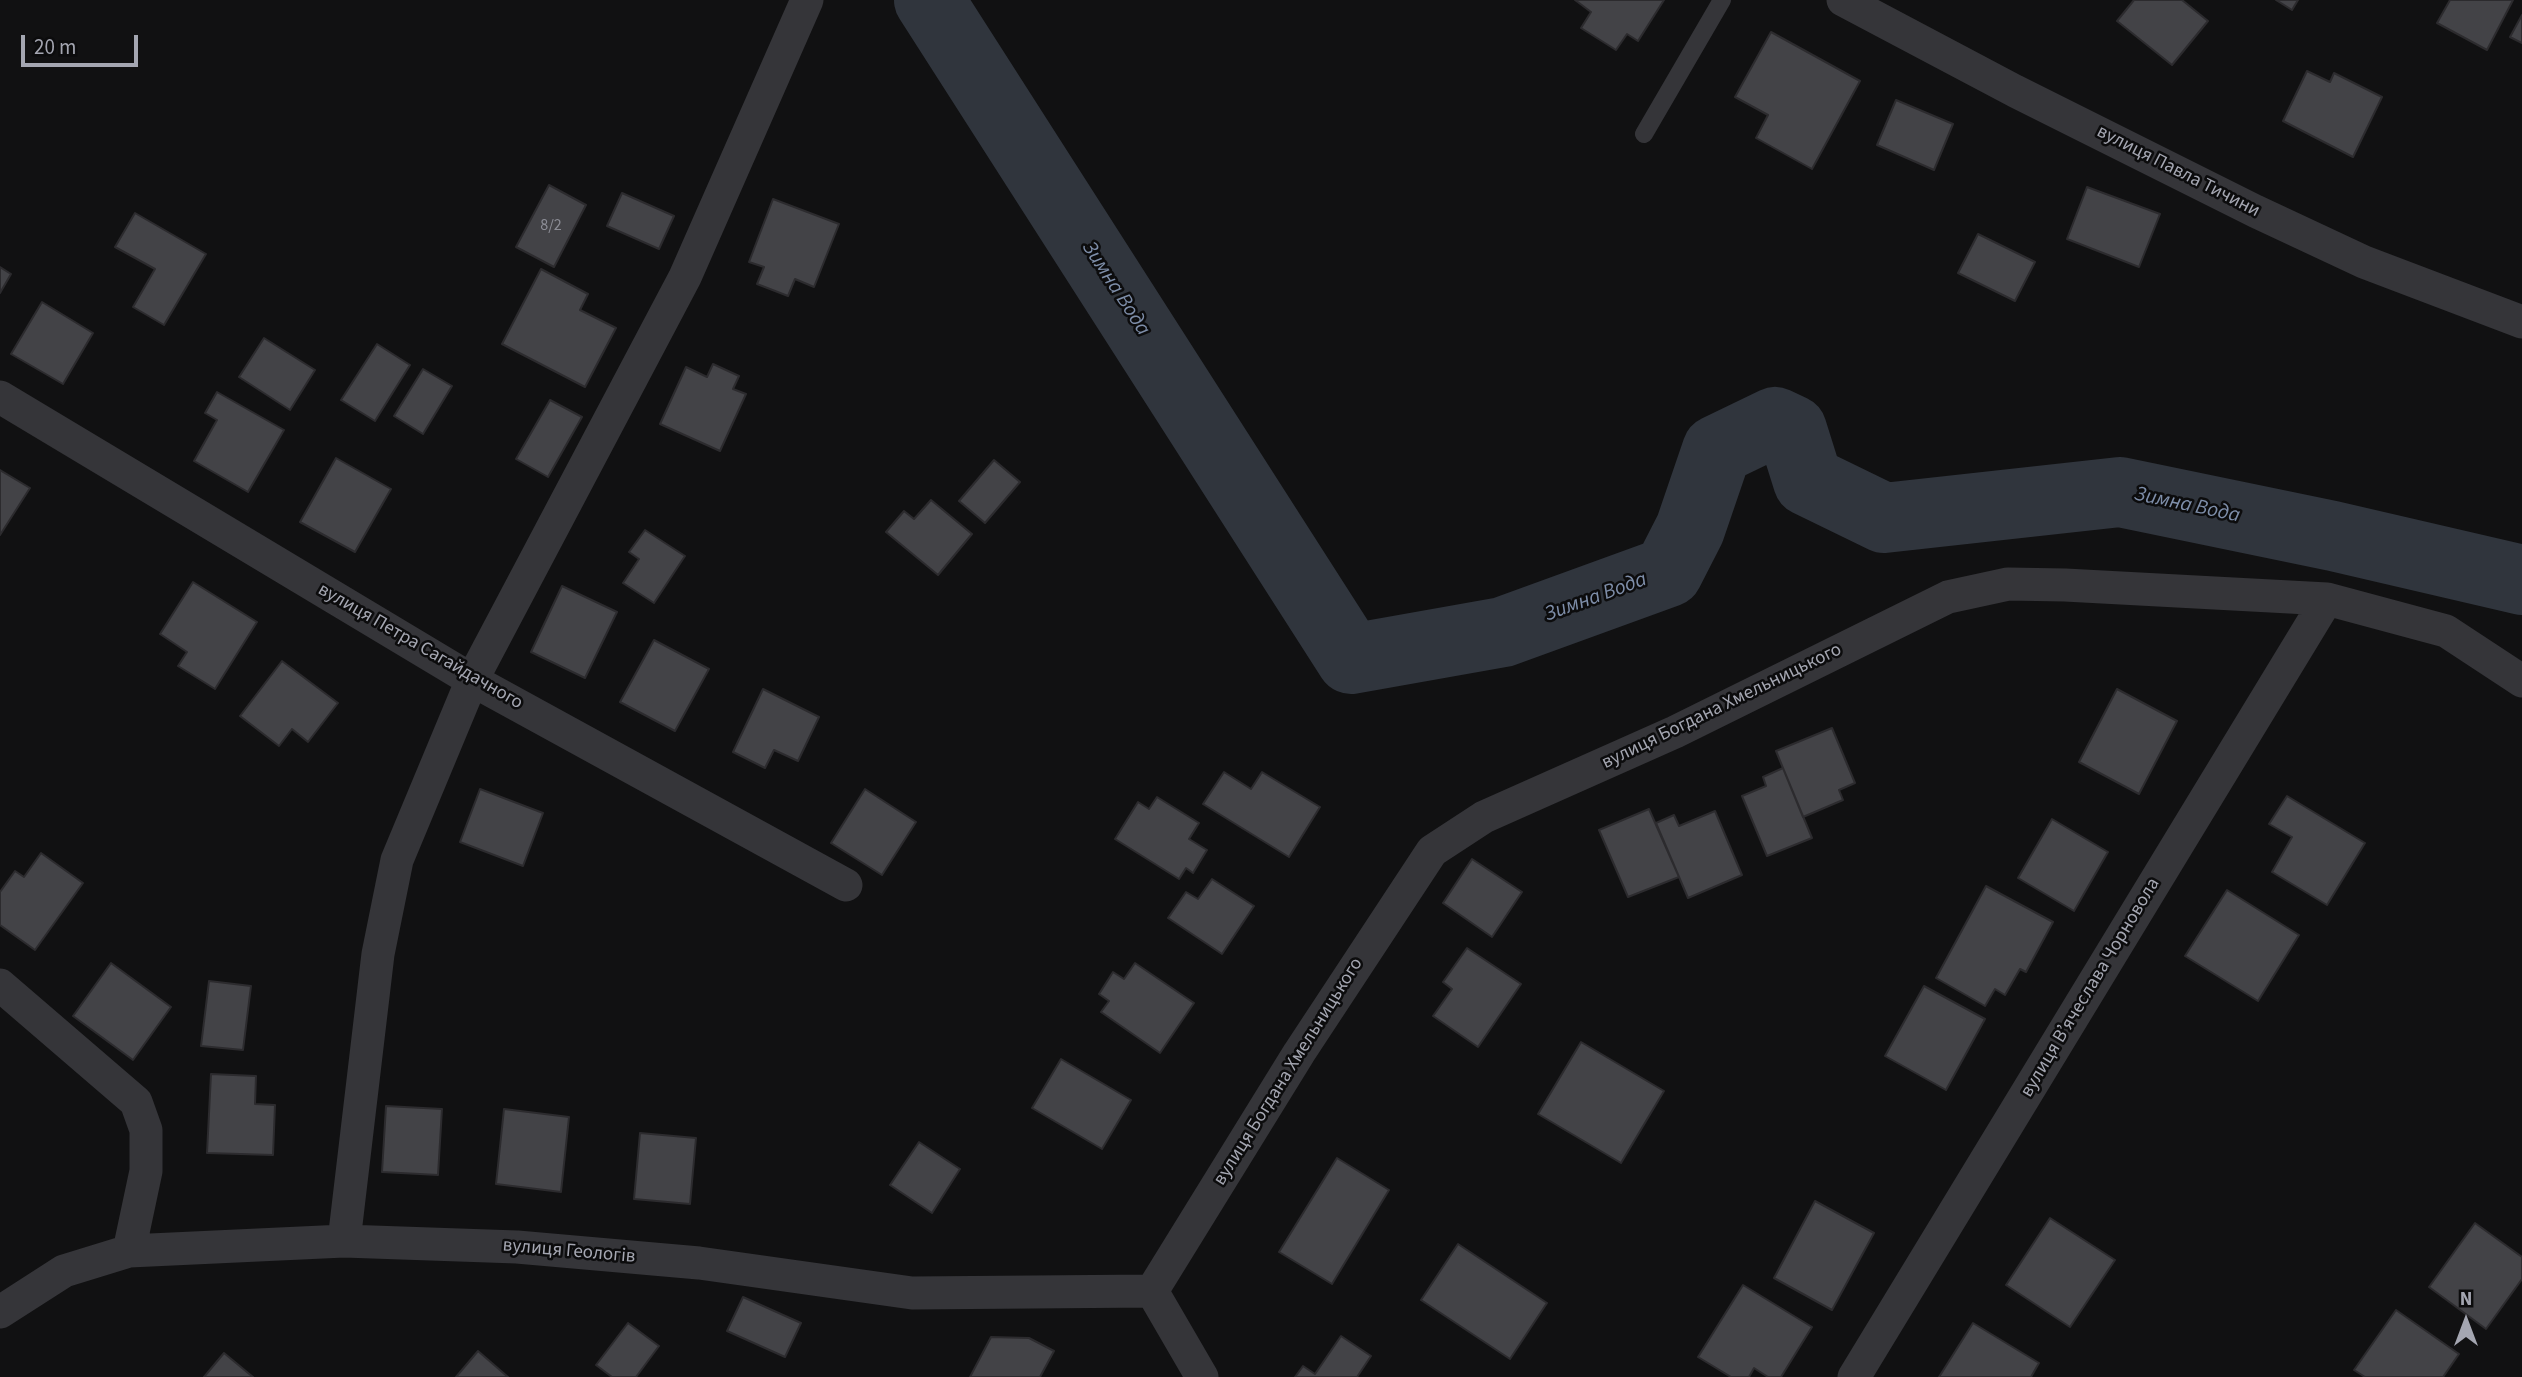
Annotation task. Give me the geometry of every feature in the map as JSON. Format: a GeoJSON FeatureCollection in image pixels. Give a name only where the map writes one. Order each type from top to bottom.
{"type":"FeatureCollection","features":[{"type":"Feature","properties":{"kind":"street"},"geometry":{"type":"LineString","coordinates":[[344,1241],[378,954],[397,860],[472,680],[685,276],[807,0]]}},
{"type":"Feature","properties":{"kind":"street","name":"вулиця Павла Тичини"},"geometry":{"type":"LineString","coordinates":[[1843,0],[2015,91],[2255,211],[2364,262],[2522,323]]}},
{"type":"Feature","properties":{"kind":"street","name":"вулиця Петра Сагайдачного"},"geometry":{"type":"LineString","coordinates":[[0,397],[472,680],[846,885]]}},
{"type":"Feature","properties":{"kind":"street","name":"вулиця Богдана Хмельницького"},"geometry":{"type":"LineString","coordinates":[[1152,1291],[1299,1053],[1432,850],[1484,817],[1675,732],[1948,597],[2019,584],[2327,599],[2446,631],[2522,681]]}},
{"type":"Feature","properties":{"kind":"street","name":"вулиця Вʼячеслава Чорновола"},"geometry":{"type":"LineString","coordinates":[[1854,1377],[2327,599]]}},
{"type":"Feature","properties":{"kind":"street"},"geometry":{"type":"LineString","coordinates":[[0,985],[136,1102],[146,1130],[146,1171],[129,1251]]}},
{"type":"Feature","properties":{"kind":"street","name":"вулиця Геологів"},"geometry":{"type":"LineString","coordinates":[[0,1312],[64,1270],[129,1251],[344,1241],[517,1247],[699,1263],[912,1293],[1152,1291]]}},
{"type":"Feature","properties":{"kind":"street"},"geometry":{"type":"LineString","coordinates":[[1152,1291],[1202,1377]]}},
{"type":"Feature","properties":{"kind":"lane"},"geometry":{"type":"LineString","coordinates":[[1644,134],[1722,0]]}},
{"type":"Feature","properties":{"kind":"building"},"geometry":{"type":"Polygon","coordinates":[[[1575,0],[1664,0],[1638,41],[1627,34],[1616,50],[1581,28],[1591,12],[1575,0]]]}},
{"type":"Feature","properties":{"kind":"building"},"geometry":{"type":"Polygon","coordinates":[[[2134,0],[2182,0],[2208,21],[2172,65],[2117,21],[2134,0]]]}},
{"type":"Feature","properties":{"kind":"building"},"geometry":{"type":"Polygon","coordinates":[[[2276,0],[2298,0],[2292,10],[2276,0]]]}},
{"type":"Feature","properties":{"kind":"building"},"geometry":{"type":"Polygon","coordinates":[[[2450,0],[2513,0],[2487,50],[2437,23],[2450,0]]]}},
{"type":"Feature","properties":{"kind":"building"},"geometry":{"type":"Polygon","coordinates":[[[2522,15],[2522,43],[2510,37],[2522,15]]]}},
{"type":"Feature","properties":{"kind":"building"},"geometry":{"type":"Polygon","coordinates":[[[1771,32],[1860,81],[1812,169],[1756,138],[1768,115],[1735,97],[1771,32]]]}},
{"type":"Feature","properties":{"kind":"building"},"geometry":{"type":"Polygon","coordinates":[[[2307,71],[2330,82],[2334,73],[2382,97],[2353,157],[2283,121],[2307,71]]]}},
{"type":"Feature","properties":{"kind":"building"},"geometry":{"type":"Polygon","coordinates":[[[1896,100],[1953,124],[1934,170],[1877,145],[1896,100]]]}},
{"type":"Feature","properties":{"kind":"building"},"geometry":{"type":"Polygon","coordinates":[[[549,185],[586,205],[554,267],[516,247],[549,185]]]}},
{"type":"Feature","properties":{"kind":"building"},"geometry":{"type":"Polygon","coordinates":[[[2087,187],[2160,214],[2139,267],[2067,239],[2087,187]]]}},
{"type":"Feature","properties":{"kind":"building"},"geometry":{"type":"Polygon","coordinates":[[[622,193],[674,216],[659,249],[607,226],[622,193]]]}},
{"type":"Feature","properties":{"kind":"building"},"geometry":{"type":"Polygon","coordinates":[[[773,199],[839,224],[814,287],[795,279],[788,296],[757,284],[764,267],[749,262],[773,199]]]}},
{"type":"Feature","properties":{"kind":"building"},"geometry":{"type":"Polygon","coordinates":[[[135,213],[206,254],[164,325],[133,307],[155,269],[115,247],[135,213]]]}},
{"type":"Feature","properties":{"kind":"building"},"geometry":{"type":"Polygon","coordinates":[[[1978,234],[2035,262],[2015,301],[1958,273],[1978,234]]]}},
{"type":"Feature","properties":{"kind":"building"},"geometry":{"type":"Polygon","coordinates":[[[0,267],[11,274],[0,293],[0,267]]]}},
{"type":"Feature","properties":{"kind":"building"},"geometry":{"type":"Polygon","coordinates":[[[541,269],[588,294],[580,310],[616,328],[585,387],[502,344],[541,269]]]}},
{"type":"Feature","properties":{"kind":"building"},"geometry":{"type":"Polygon","coordinates":[[[42,302],[93,333],[63,384],[11,354],[42,302]]]}},
{"type":"Feature","properties":{"kind":"building"},"geometry":{"type":"Polygon","coordinates":[[[264,338],[315,370],[290,410],[239,377],[264,338]]]}},
{"type":"Feature","properties":{"kind":"building"},"geometry":{"type":"Polygon","coordinates":[[[377,344],[410,365],[375,421],[341,400],[377,344]]]}},
{"type":"Feature","properties":{"kind":"building"},"geometry":{"type":"Polygon","coordinates":[[[713,364],[739,376],[733,389],[746,394],[720,451],[660,424],[686,367],[707,377],[713,364]]]}},
{"type":"Feature","properties":{"kind":"building"},"geometry":{"type":"Polygon","coordinates":[[[423,369],[452,386],[423,434],[394,416],[423,369]]]}},
{"type":"Feature","properties":{"kind":"building"},"geometry":{"type":"Polygon","coordinates":[[[217,392],[284,430],[248,492],[194,461],[217,420],[205,413],[217,392]]]}},
{"type":"Feature","properties":{"kind":"building"},"geometry":{"type":"Polygon","coordinates":[[[550,400],[582,417],[548,477],[516,459],[550,400]]]}},
{"type":"Feature","properties":{"kind":"building"},"geometry":{"type":"Polygon","coordinates":[[[336,458],[391,489],[355,552],[300,522],[336,458]]]}},
{"type":"Feature","properties":{"kind":"building"},"geometry":{"type":"Polygon","coordinates":[[[994,460],[1020,482],[985,523],[959,501],[994,460]]]}},
{"type":"Feature","properties":{"kind":"building"},"geometry":{"type":"Polygon","coordinates":[[[0,470],[30,488],[0,535],[0,470]]]}},
{"type":"Feature","properties":{"kind":"building"},"geometry":{"type":"Polygon","coordinates":[[[931,500],[972,534],[938,575],[886,532],[904,511],[914,519],[931,500]]]}},
{"type":"Feature","properties":{"kind":"building"},"geometry":{"type":"Polygon","coordinates":[[[645,530],[685,556],[654,603],[623,583],[639,559],[629,552],[645,530]]]}},
{"type":"Feature","properties":{"kind":"building"},"geometry":{"type":"Polygon","coordinates":[[[193,582],[257,622],[215,689],[178,666],[187,652],[160,634],[193,582]]]}},
{"type":"Feature","properties":{"kind":"building"},"geometry":{"type":"Polygon","coordinates":[[[562,586],[617,612],[585,678],[531,652],[562,586]]]}},
{"type":"Feature","properties":{"kind":"building"},"geometry":{"type":"Polygon","coordinates":[[[654,640],[709,669],[675,731],[620,702],[654,640]]]}},
{"type":"Feature","properties":{"kind":"building"},"geometry":{"type":"Polygon","coordinates":[[[282,661],[338,703],[308,742],[292,729],[279,746],[240,716],[282,661]]]}},
{"type":"Feature","properties":{"kind":"building"},"geometry":{"type":"Polygon","coordinates":[[[763,689],[819,717],[798,761],[774,750],[765,768],[733,752],[763,689]]]}},
{"type":"Feature","properties":{"kind":"building"},"geometry":{"type":"Polygon","coordinates":[[[2117,689],[2177,721],[2139,794],[2079,762],[2117,689]]]}},
{"type":"Feature","properties":{"kind":"building"},"geometry":{"type":"Polygon","coordinates":[[[1832,728],[1855,783],[1839,790],[1843,800],[1803,817],[1776,751],[1832,728]]]}},
{"type":"Feature","properties":{"kind":"building"},"geometry":{"type":"Polygon","coordinates":[[[1783,768],[1812,838],[1767,856],[1742,796],[1766,786],[1763,777],[1783,768]]]}},
{"type":"Feature","properties":{"kind":"building"},"geometry":{"type":"Polygon","coordinates":[[[1224,772],[1251,789],[1262,772],[1320,807],[1289,857],[1203,804],[1224,772]]]}},
{"type":"Feature","properties":{"kind":"building"},"geometry":{"type":"Polygon","coordinates":[[[480,789],[543,813],[523,866],[460,842],[480,789]]]}},
{"type":"Feature","properties":{"kind":"building"},"geometry":{"type":"Polygon","coordinates":[[[865,789],[916,822],[882,875],[831,843],[865,789]]]}},
{"type":"Feature","properties":{"kind":"building"},"geometry":{"type":"Polygon","coordinates":[[[2287,796],[2365,843],[2327,905],[2272,872],[2292,837],[2269,824],[2287,796]]]}},
{"type":"Feature","properties":{"kind":"building"},"geometry":{"type":"Polygon","coordinates":[[[1157,797],[1199,823],[1189,839],[1207,850],[1193,873],[1186,868],[1179,879],[1115,839],[1138,802],[1149,809],[1157,797]]]}},
{"type":"Feature","properties":{"kind":"building"},"geometry":{"type":"Polygon","coordinates":[[[1649,809],[1679,877],[1628,897],[1599,830],[1649,809]]]}},
{"type":"Feature","properties":{"kind":"building"},"geometry":{"type":"Polygon","coordinates":[[[1715,811],[1742,875],[1688,898],[1656,823],[1674,815],[1679,826],[1715,811]]]}},
{"type":"Feature","properties":{"kind":"building"},"geometry":{"type":"Polygon","coordinates":[[[2052,819],[2108,852],[2074,911],[2018,878],[2052,819]]]}},
{"type":"Feature","properties":{"kind":"building"},"geometry":{"type":"Polygon","coordinates":[[[41,853],[83,883],[35,950],[0,925],[0,892],[15,871],[24,877],[41,853]]]}},
{"type":"Feature","properties":{"kind":"building"},"geometry":{"type":"Polygon","coordinates":[[[1472,859],[1522,892],[1492,937],[1443,903],[1472,859]]]}},
{"type":"Feature","properties":{"kind":"building"},"geometry":{"type":"Polygon","coordinates":[[[1212,879],[1254,906],[1222,954],[1168,918],[1186,892],[1198,899],[1212,879]]]}},
{"type":"Feature","properties":{"kind":"building"},"geometry":{"type":"Polygon","coordinates":[[[1986,886],[2053,922],[2026,972],[2020,969],[2005,995],[1995,989],[1985,1006],[1936,978],[1986,886]]]}},
{"type":"Feature","properties":{"kind":"building"},"geometry":{"type":"Polygon","coordinates":[[[2227,890],[2299,935],[2258,1001],[2185,956],[2227,890]]]}},
{"type":"Feature","properties":{"kind":"building"},"geometry":{"type":"Polygon","coordinates":[[[1467,948],[1521,984],[1478,1047],[1433,1016],[1452,989],[1443,982],[1467,948]]]}},
{"type":"Feature","properties":{"kind":"building"},"geometry":{"type":"Polygon","coordinates":[[[111,963],[171,1007],[133,1060],[73,1016],[111,963]]]}},
{"type":"Feature","properties":{"kind":"building"},"geometry":{"type":"Polygon","coordinates":[[[1135,963],[1194,1003],[1160,1053],[1101,1012],[1109,1001],[1099,994],[1113,972],[1124,979],[1135,963]]]}},
{"type":"Feature","properties":{"kind":"building"},"geometry":{"type":"Polygon","coordinates":[[[209,981],[251,986],[243,1050],[201,1046],[209,981]]]}},
{"type":"Feature","properties":{"kind":"building"},"geometry":{"type":"Polygon","coordinates":[[[1924,986],[1985,1019],[1946,1090],[1885,1056],[1924,986]]]}},
{"type":"Feature","properties":{"kind":"building"},"geometry":{"type":"Polygon","coordinates":[[[1581,1042],[1664,1091],[1621,1163],[1538,1114],[1581,1042]]]}},
{"type":"Feature","properties":{"kind":"building"},"geometry":{"type":"Polygon","coordinates":[[[1061,1059],[1131,1100],[1102,1149],[1032,1108],[1061,1059]]]}},
{"type":"Feature","properties":{"kind":"building"},"geometry":{"type":"Polygon","coordinates":[[[211,1074],[256,1076],[255,1104],[275,1105],[273,1155],[207,1153],[211,1074]]]}},
{"type":"Feature","properties":{"kind":"building"},"geometry":{"type":"Polygon","coordinates":[[[386,1106],[442,1109],[438,1175],[382,1172],[386,1106]]]}},
{"type":"Feature","properties":{"kind":"building"},"geometry":{"type":"Polygon","coordinates":[[[504,1109],[569,1117],[561,1192],[496,1184],[504,1109]]]}},
{"type":"Feature","properties":{"kind":"building"},"geometry":{"type":"Polygon","coordinates":[[[640,1133],[696,1138],[690,1204],[634,1199],[640,1133]]]}},
{"type":"Feature","properties":{"kind":"building"},"geometry":{"type":"Polygon","coordinates":[[[919,1142],[960,1169],[932,1213],[890,1185],[919,1142]]]}},
{"type":"Feature","properties":{"kind":"building"},"geometry":{"type":"Polygon","coordinates":[[[1337,1158],[1389,1190],[1332,1284],[1279,1252],[1337,1158]]]}},
{"type":"Feature","properties":{"kind":"building"},"geometry":{"type":"Polygon","coordinates":[[[1815,1201],[1874,1233],[1832,1310],[1774,1278],[1815,1201]]]}},
{"type":"Feature","properties":{"kind":"building"},"geometry":{"type":"Polygon","coordinates":[[[2050,1218],[2115,1260],[2070,1327],[2006,1285],[2050,1218]]]}},
{"type":"Feature","properties":{"kind":"building"},"geometry":{"type":"Polygon","coordinates":[[[2475,1223],[2522,1257],[2522,1279],[2486,1329],[2429,1287],[2475,1223]]]}},
{"type":"Feature","properties":{"kind":"building"},"geometry":{"type":"Polygon","coordinates":[[[1458,1244],[1547,1303],[1510,1359],[1421,1300],[1458,1244]]]}},
{"type":"Feature","properties":{"kind":"building"},"geometry":{"type":"Polygon","coordinates":[[[1743,1285],[1812,1327],[1781,1377],[1768,1377],[1754,1368],[1749,1377],[1731,1377],[1698,1357],[1743,1285]]]}},
{"type":"Feature","properties":{"kind":"building"},"geometry":{"type":"Polygon","coordinates":[[[743,1297],[801,1323],[785,1357],[727,1331],[743,1297]]]}},
{"type":"Feature","properties":{"kind":"building"},"geometry":{"type":"Polygon","coordinates":[[[2396,1310],[2459,1354],[2443,1377],[2365,1377],[2354,1370],[2396,1310]]]}},
{"type":"Feature","properties":{"kind":"building"},"geometry":{"type":"Polygon","coordinates":[[[628,1323],[659,1346],[636,1377],[612,1377],[596,1365],[628,1323]]]}},
{"type":"Feature","properties":{"kind":"building"},"geometry":{"type":"Polygon","coordinates":[[[1973,1323],[2039,1363],[2031,1377],[1939,1377],[1973,1323]]]}},
{"type":"Feature","properties":{"kind":"building"},"geometry":{"type":"Polygon","coordinates":[[[1341,1336],[1371,1356],[1357,1377],[1295,1377],[1303,1366],[1315,1374],[1341,1336]]]}},
{"type":"Feature","properties":{"kind":"building"},"geometry":{"type":"Polygon","coordinates":[[[991,1337],[1029,1338],[1054,1351],[1040,1377],[970,1377],[991,1337]]]}},
{"type":"Feature","properties":{"kind":"building"},"geometry":{"type":"Polygon","coordinates":[[[478,1351],[508,1377],[456,1377],[478,1351]]]}},
{"type":"Feature","properties":{"kind":"building"},"geometry":{"type":"Polygon","coordinates":[[[224,1353],[253,1377],[204,1377],[224,1353]]]}},
{"type":"Feature","properties":{"kind":"waterway","name":"Зимна Вода"},"geometry":{"type":"LineString","coordinates":[[929,0],[1351,659],[1503,632],[1668,572],[1690,529],[1717,450],[1775,422],[1792,430],[1808,481],[1884,518],[2120,492],[2333,536],[2522,580]]}}]}
